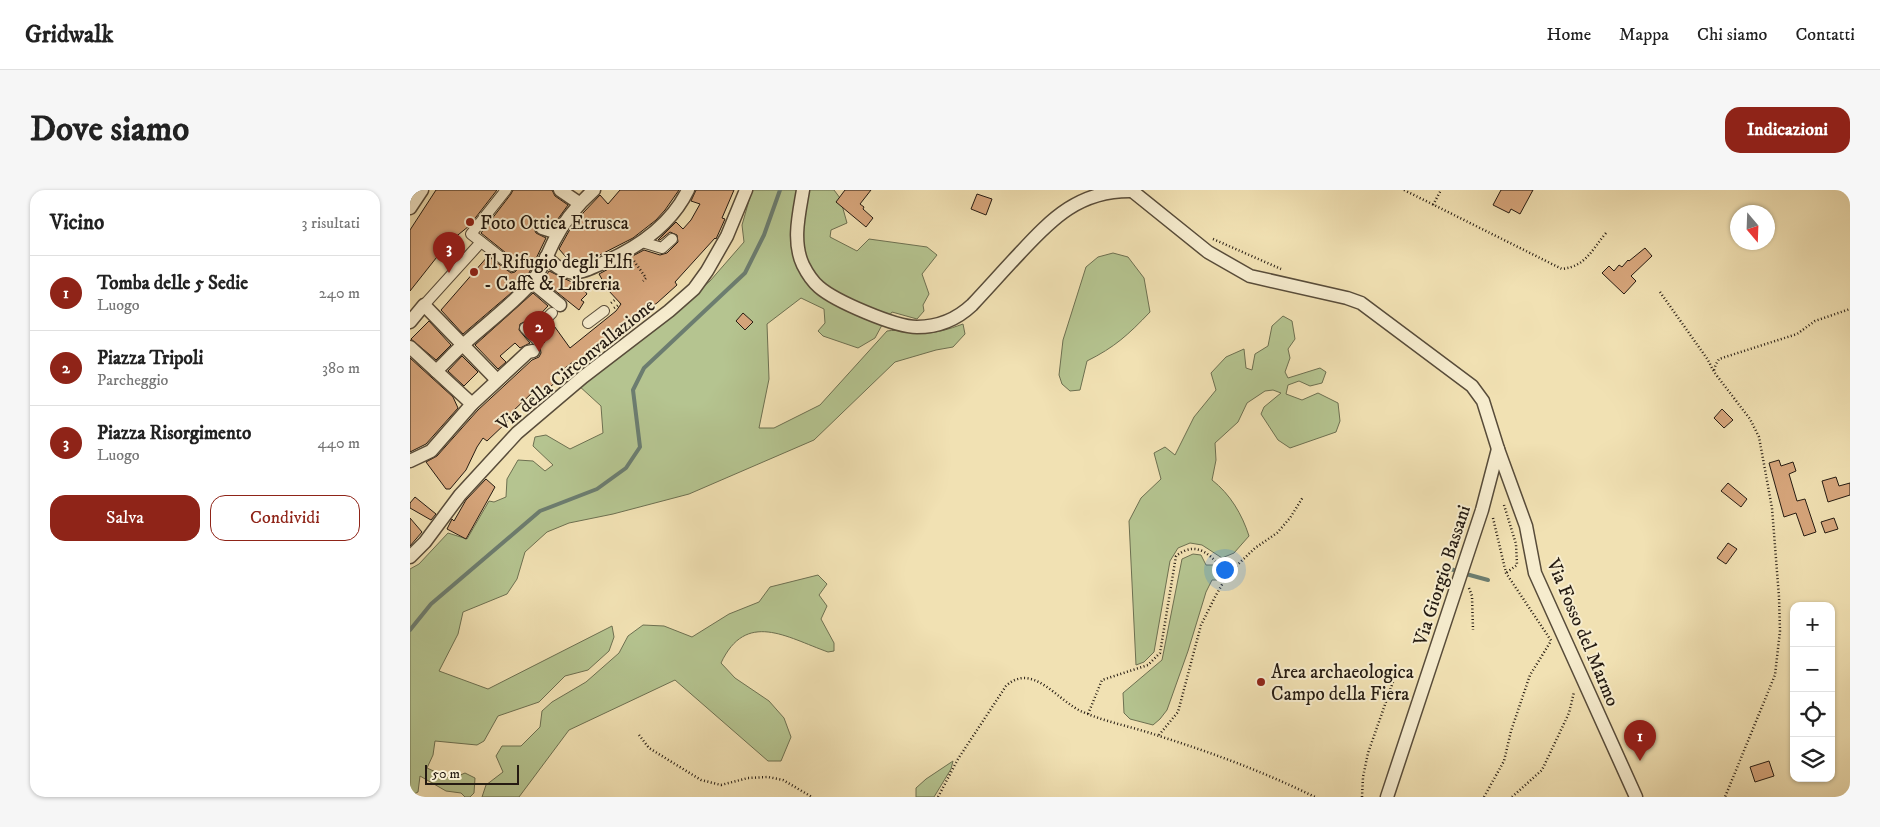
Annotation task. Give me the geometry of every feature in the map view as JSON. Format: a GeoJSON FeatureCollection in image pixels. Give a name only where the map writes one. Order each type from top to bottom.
{"type":"FeatureCollection","features":[{"type":"Feature","properties":{"kind":"street"},"geometry":{"type":"LineString","coordinates":[[410,208],[422,190]]}},
{"type":"Feature","properties":{"kind":"street"},"geometry":{"type":"LineString","coordinates":[[506,190],[472,234],[512,266]]}},
{"type":"Feature","properties":{"kind":"street"},"geometry":{"type":"LineString","coordinates":[[560,190],[579,203]]}},
{"type":"Feature","properties":{"kind":"street"},"geometry":{"type":"LineString","coordinates":[[436,371],[464,344],[511,311],[541,270],[558,233],[579,203],[594,190]]}},
{"type":"Feature","properties":{"kind":"street"},"geometry":{"type":"LineString","coordinates":[[546,258],[562,270],[574,273],[584,271],[627,252],[642,242],[673,214],[688,190]]}},
{"type":"Feature","properties":{"kind":"street","name":"Via della Circonvallazione"},"geometry":{"type":"LineString","coordinates":[[410,557],[425,542],[460,495],[517,433],[567,390],[669,311],[694,289],[707,271],[727,236],[746,190]]}},
{"type":"Feature","properties":{"kind":"street"},"geometry":{"type":"LineString","coordinates":[[803,190],[797,241],[802,264],[814,283],[827,293],[848,304],[896,323],[918,327],[946,322],[972,305],[1042,229],[1064,210],[1099,194],[1132,190]]}},
{"type":"Feature","properties":{"kind":"street","name":"Via Fosso del Marmo"},"geometry":{"type":"LineString","coordinates":[[1132,190],[1208,252],[1244,273],[1266,281],[1347,298],[1361,303],[1433,359],[1459,375],[1472,386],[1483,401],[1526,526],[1535,573],[1636,797]]}},
{"type":"Feature","properties":{"kind":"street"},"geometry":{"type":"LineString","coordinates":[[542,228],[558,233]]}},
{"type":"Feature","properties":{"kind":"street"},"geometry":{"type":"LineString","coordinates":[[642,242],[662,248],[672,239]]}},
{"type":"Feature","properties":{"kind":"street"},"geometry":{"type":"LineString","coordinates":[[410,322],[481,242]]}},
{"type":"Feature","properties":{"kind":"street"},"geometry":{"type":"LineString","coordinates":[[410,461],[431,451],[472,404],[528,352],[532,338],[556,309],[532,282]]}},
{"type":"Feature","properties":{"kind":"street"},"geometry":{"type":"LineString","coordinates":[[424,305],[464,344],[496,380]]}},
{"type":"Feature","properties":{"kind":"street"},"geometry":{"type":"LineString","coordinates":[[588,323],[604,311]]}},
{"type":"Feature","properties":{"kind":"street"},"geometry":{"type":"LineString","coordinates":[[410,347],[472,404]]}},
{"type":"Feature","properties":{"kind":"street","name":"Via Giorgio Bassani"},"geometry":{"type":"LineString","coordinates":[[1387,797],[1485,502],[1498,449]]}},
{"type":"Feature","properties":{"kind":"path"},"geometry":{"type":"LineString","coordinates":[[1404,190],[1562,269],[1575,267],[1583,262],[1606,232]]}},
{"type":"Feature","properties":{"kind":"path"},"geometry":{"type":"LineString","coordinates":[[1432,205],[1441,190]]}},
{"type":"Feature","properties":{"kind":"path"},"geometry":{"type":"LineString","coordinates":[[1211,238],[1278,268],[1288,270]]}},
{"type":"Feature","properties":{"kind":"path"},"geometry":{"type":"LineString","coordinates":[[627,252],[646,278],[643,281]]}},
{"type":"Feature","properties":{"kind":"path"},"geometry":{"type":"LineString","coordinates":[[1660,292],[1708,360],[1714,372],[1750,419],[1759,437],[1772,508],[1780,630],[1775,675],[1725,797]]}},
{"type":"Feature","properties":{"kind":"path"},"geometry":{"type":"LineString","coordinates":[[1714,372],[1719,359],[1797,334],[1816,322],[1850,309]]}},
{"type":"Feature","properties":{"kind":"path"},"geometry":{"type":"LineString","coordinates":[[1159,735],[1178,712],[1201,625],[1228,574],[1255,548],[1277,533],[1290,518],[1303,496]]}},
{"type":"Feature","properties":{"kind":"path"},"geometry":{"type":"LineString","coordinates":[[1485,502],[1493,519],[1506,573],[1556,647]]}},
{"type":"Feature","properties":{"kind":"path"},"geometry":{"type":"LineString","coordinates":[[1504,503],[1516,544],[1517,565],[1506,573]]}},
{"type":"Feature","properties":{"kind":"path"},"geometry":{"type":"LineString","coordinates":[[1088,714],[1102,680],[1148,665],[1160,654],[1176,556],[1185,550],[1204,551],[1228,574]]}},
{"type":"Feature","properties":{"kind":"path"},"geometry":{"type":"LineString","coordinates":[[1460,578],[1468,585],[1472,596],[1472,630]]}},
{"type":"Feature","properties":{"kind":"path"},"geometry":{"type":"LineString","coordinates":[[1484,797],[1504,761],[1511,731],[1530,675],[1551,641]]}},
{"type":"Feature","properties":{"kind":"path"},"geometry":{"type":"LineString","coordinates":[[938,797],[958,759],[1006,686],[1012,680],[1026,677],[1043,684],[1066,702],[1088,714],[1159,735],[1261,772],[1314,797]]}},
{"type":"Feature","properties":{"kind":"path"},"geometry":{"type":"LineString","coordinates":[[1362,797],[1362,777],[1368,753],[1394,679]]}},
{"type":"Feature","properties":{"kind":"path"},"geometry":{"type":"LineString","coordinates":[[1512,797],[1542,770],[1569,713],[1574,689]]}},
{"type":"Feature","properties":{"kind":"path"},"geometry":{"type":"LineString","coordinates":[[638,735],[649,748],[701,780],[721,785],[748,778],[768,777],[783,780],[812,797]]}},
{"type":"Feature","properties":{"kind":"green space"},"geometry":{"type":"Polygon","coordinates":[[[752,190],[834,190],[840,198],[847,223],[831,230],[830,237],[857,251],[869,239],[927,247],[937,255],[922,274],[929,294],[923,305],[924,311],[917,319],[892,312],[875,338],[858,348],[823,336],[818,331],[825,323],[824,309],[801,298],[767,324],[769,379],[759,428],[774,428],[820,405],[887,331],[931,333],[963,324],[965,334],[953,347],[895,362],[814,440],[689,494],[613,514],[569,523],[547,532],[525,552],[517,579],[507,594],[463,612],[458,634],[439,671],[488,689],[612,626],[614,637],[609,651],[588,670],[565,676],[539,702],[498,716],[484,741],[477,745],[435,741],[433,755],[427,768],[451,779],[465,773],[475,778],[474,793],[470,797],[465,797],[461,793],[446,791],[420,776],[418,792],[410,796],[410,569],[419,564],[448,533],[467,539],[489,501],[494,502],[506,497],[507,479],[518,460],[533,461],[545,471],[553,465],[533,446],[535,437],[546,435],[570,449],[603,433],[601,406],[578,385],[673,313],[710,281],[744,242],[742,225],[752,190]]]}},
{"type":"Feature","properties":{"kind":"green space"},"geometry":{"type":"Polygon","coordinates":[[[1113,253],[1128,257],[1144,278],[1150,312],[1121,340],[1087,361],[1080,390],[1070,391],[1062,384],[1059,375],[1063,340],[1086,267],[1098,257],[1113,253]]]}},
{"type":"Feature","properties":{"kind":"green space"},"geometry":{"type":"Polygon","coordinates":[[[1283,316],[1292,321],[1295,339],[1288,349],[1290,358],[1285,372],[1288,378],[1320,368],[1326,372],[1322,383],[1310,386],[1299,381],[1288,385],[1286,394],[1302,400],[1318,393],[1338,403],[1340,421],[1336,432],[1290,448],[1278,440],[1261,414],[1264,407],[1281,393],[1273,390],[1265,391],[1247,403],[1238,422],[1215,443],[1216,460],[1212,480],[1235,505],[1249,536],[1234,553],[1222,558],[1202,545],[1190,543],[1178,548],[1170,561],[1154,652],[1144,662],[1136,665],[1129,521],[1141,498],[1161,479],[1154,453],[1165,447],[1175,455],[1194,417],[1216,390],[1211,373],[1226,357],[1244,349],[1246,368],[1252,370],[1255,354],[1268,346],[1272,326],[1283,316]]]}},
{"type":"Feature","properties":{"kind":"green space"},"geometry":{"type":"Polygon","coordinates":[[[1193,554],[1201,555],[1206,565],[1214,565],[1218,573],[1217,580],[1212,580],[1206,592],[1167,710],[1153,725],[1130,719],[1124,713],[1123,693],[1162,660],[1182,559],[1193,554]]]}},
{"type":"Feature","properties":{"kind":"green space"},"geometry":{"type":"Polygon","coordinates":[[[818,575],[827,584],[819,595],[827,606],[821,619],[834,643],[834,651],[828,652],[782,635],[755,632],[742,637],[731,647],[721,663],[735,678],[769,701],[784,718],[791,737],[781,761],[768,761],[675,680],[569,730],[519,797],[482,797],[486,785],[503,772],[496,756],[502,746],[521,746],[540,727],[542,711],[552,702],[586,682],[619,653],[628,636],[643,625],[664,626],[692,637],[729,614],[759,602],[770,587],[818,575]]]}},
{"type":"Feature","properties":{"kind":"green space"},"geometry":{"type":"Polygon","coordinates":[[[953,761],[951,769],[934,797],[916,797],[916,788],[953,761]]]}},
{"type":"Feature","properties":{"kind":"building"},"geometry":{"type":"Polygon","coordinates":[[[436,190],[497,190],[469,226],[448,243],[410,291],[410,230],[436,190]]]}},
{"type":"Feature","properties":{"kind":"building"},"geometry":{"type":"Polygon","coordinates":[[[513,190],[552,190],[555,196],[568,205],[555,223],[544,220],[536,222],[534,229],[536,233],[546,238],[529,273],[511,293],[463,334],[441,310],[488,256],[511,273],[515,272],[519,267],[516,261],[481,233],[513,190]]]}},
{"type":"Feature","properties":{"kind":"building"},"geometry":{"type":"Polygon","coordinates":[[[620,190],[679,190],[656,220],[633,238],[588,261],[572,264],[559,249],[569,231],[600,195],[608,204],[620,190]]]}},
{"type":"Feature","properties":{"kind":"building"},"geometry":{"type":"Polygon","coordinates":[[[696,190],[734,190],[722,218],[725,219],[716,239],[675,282],[677,285],[657,303],[627,323],[609,340],[598,345],[598,349],[587,359],[573,362],[565,368],[551,379],[555,383],[539,395],[534,391],[511,413],[507,422],[487,441],[483,438],[466,470],[450,489],[446,489],[426,462],[437,456],[478,410],[532,360],[539,357],[541,353],[540,347],[545,342],[541,334],[552,323],[570,348],[616,311],[621,304],[608,290],[599,274],[644,250],[660,255],[667,253],[678,242],[677,235],[670,232],[658,240],[676,222],[683,229],[691,220],[700,204],[691,201],[696,190]]]}},
{"type":"Feature","properties":{"kind":"building"},"geometry":{"type":"Polygon","coordinates":[[[845,190],[871,190],[860,204],[873,218],[866,227],[836,202],[845,190]]]}},
{"type":"Feature","properties":{"kind":"building"},"geometry":{"type":"Polygon","coordinates":[[[1501,190],[1533,190],[1520,214],[1511,209],[1509,213],[1493,205],[1501,190]]]}},
{"type":"Feature","properties":{"kind":"building"},"geometry":{"type":"Polygon","coordinates":[[[977,194],[992,199],[986,215],[971,209],[977,194]]]}},
{"type":"Feature","properties":{"kind":"building"},"geometry":{"type":"Polygon","coordinates":[[[1645,248],[1652,256],[1631,276],[1636,281],[1624,294],[1602,273],[1609,266],[1614,271],[1619,265],[1622,267],[1628,260],[1645,248]]]}},
{"type":"Feature","properties":{"kind":"building"},"geometry":{"type":"Polygon","coordinates":[[[549,271],[582,287],[587,294],[581,300],[584,302],[579,310],[543,281],[549,271]]]}},
{"type":"Feature","properties":{"kind":"building"},"geometry":{"type":"Polygon","coordinates":[[[533,293],[548,306],[531,324],[526,321],[520,324],[519,330],[530,343],[520,348],[515,343],[500,356],[506,362],[498,369],[475,345],[533,293]]]}},
{"type":"Feature","properties":{"kind":"building"},"geometry":{"type":"Polygon","coordinates":[[[743,313],[753,322],[745,330],[736,321],[743,313]]]}},
{"type":"Feature","properties":{"kind":"building"},"geometry":{"type":"Polygon","coordinates":[[[429,321],[451,345],[436,360],[411,339],[429,321]]]}},
{"type":"Feature","properties":{"kind":"building"},"geometry":{"type":"Polygon","coordinates":[[[462,356],[478,372],[464,386],[448,371],[462,356]]]}},
{"type":"Feature","properties":{"kind":"building"},"geometry":{"type":"Polygon","coordinates":[[[410,358],[453,397],[458,408],[426,444],[410,452],[410,358]]]}},
{"type":"Feature","properties":{"kind":"building"},"geometry":{"type":"Polygon","coordinates":[[[1722,409],[1733,420],[1724,428],[1714,418],[1722,409]]]}},
{"type":"Feature","properties":{"kind":"building"},"geometry":{"type":"Polygon","coordinates":[[[1779,460],[1781,466],[1793,462],[1796,471],[1789,474],[1797,501],[1805,499],[1816,532],[1804,536],[1796,513],[1784,517],[1769,463],[1779,460]]]}},
{"type":"Feature","properties":{"kind":"building"},"geometry":{"type":"Polygon","coordinates":[[[1836,477],[1839,486],[1850,483],[1850,495],[1828,502],[1822,481],[1836,477]]]}},
{"type":"Feature","properties":{"kind":"building"},"geometry":{"type":"Polygon","coordinates":[[[486,479],[495,487],[466,539],[447,529],[466,500],[486,479]]]}},
{"type":"Feature","properties":{"kind":"building"},"geometry":{"type":"Polygon","coordinates":[[[1728,483],[1747,499],[1741,507],[1721,491],[1728,483]]]}},
{"type":"Feature","properties":{"kind":"building"},"geometry":{"type":"Polygon","coordinates":[[[415,497],[436,514],[431,520],[410,508],[410,503],[415,497]]]}},
{"type":"Feature","properties":{"kind":"building"},"geometry":{"type":"Polygon","coordinates":[[[410,518],[422,532],[410,546],[410,518]]]}},
{"type":"Feature","properties":{"kind":"building"},"geometry":{"type":"Polygon","coordinates":[[[1834,518],[1838,529],[1825,533],[1821,522],[1834,518]]]}},
{"type":"Feature","properties":{"kind":"building"},"geometry":{"type":"Polygon","coordinates":[[[1728,543],[1737,549],[1726,564],[1717,558],[1728,543]]]}},
{"type":"Feature","properties":{"kind":"building"},"geometry":{"type":"Polygon","coordinates":[[[1769,761],[1774,776],[1755,782],[1750,767],[1769,761]]]}},
{"type":"Feature","properties":{"kind":"waterway"},"geometry":{"type":"LineString","coordinates":[[410,630],[431,604],[540,511],[597,489],[626,468],[640,447],[633,390],[644,368],[745,273],[764,235],[780,190]]}},
{"type":"Feature","properties":{"kind":"waterway"},"geometry":{"type":"LineString","coordinates":[[1444,568],[1454,570]]}},
{"type":"Feature","properties":{"kind":"waterway"},"geometry":{"type":"LineString","coordinates":[[1466,574],[1488,580]]}},
{"type":"Feature","properties":{"kind":"place","name":"Foto Ottica Etrusca"},"geometry":{"type":"Point","coordinates":[470,222]}},
{"type":"Feature","properties":{"kind":"place","name":"Il Rifugio degli Elfi - Caffè & Libreria"},"geometry":{"type":"Point","coordinates":[474,272]}},
{"type":"Feature","properties":{"kind":"place","name":"Piazza Risorgimento"},"geometry":{"type":"Point","coordinates":[449,273]}},
{"type":"Feature","properties":{"kind":"place","name":"Piazza Tripoli"},"geometry":{"type":"Point","coordinates":[539,352]}},
{"type":"Feature","properties":{"kind":"place","name":"Area archaeologica Campo della Fiera"},"geometry":{"type":"Point","coordinates":[1261,682]}},
{"type":"Feature","properties":{"kind":"place","name":"Tomba delle 5 Sedie"},"geometry":{"type":"Point","coordinates":[1640,761]}}]}
